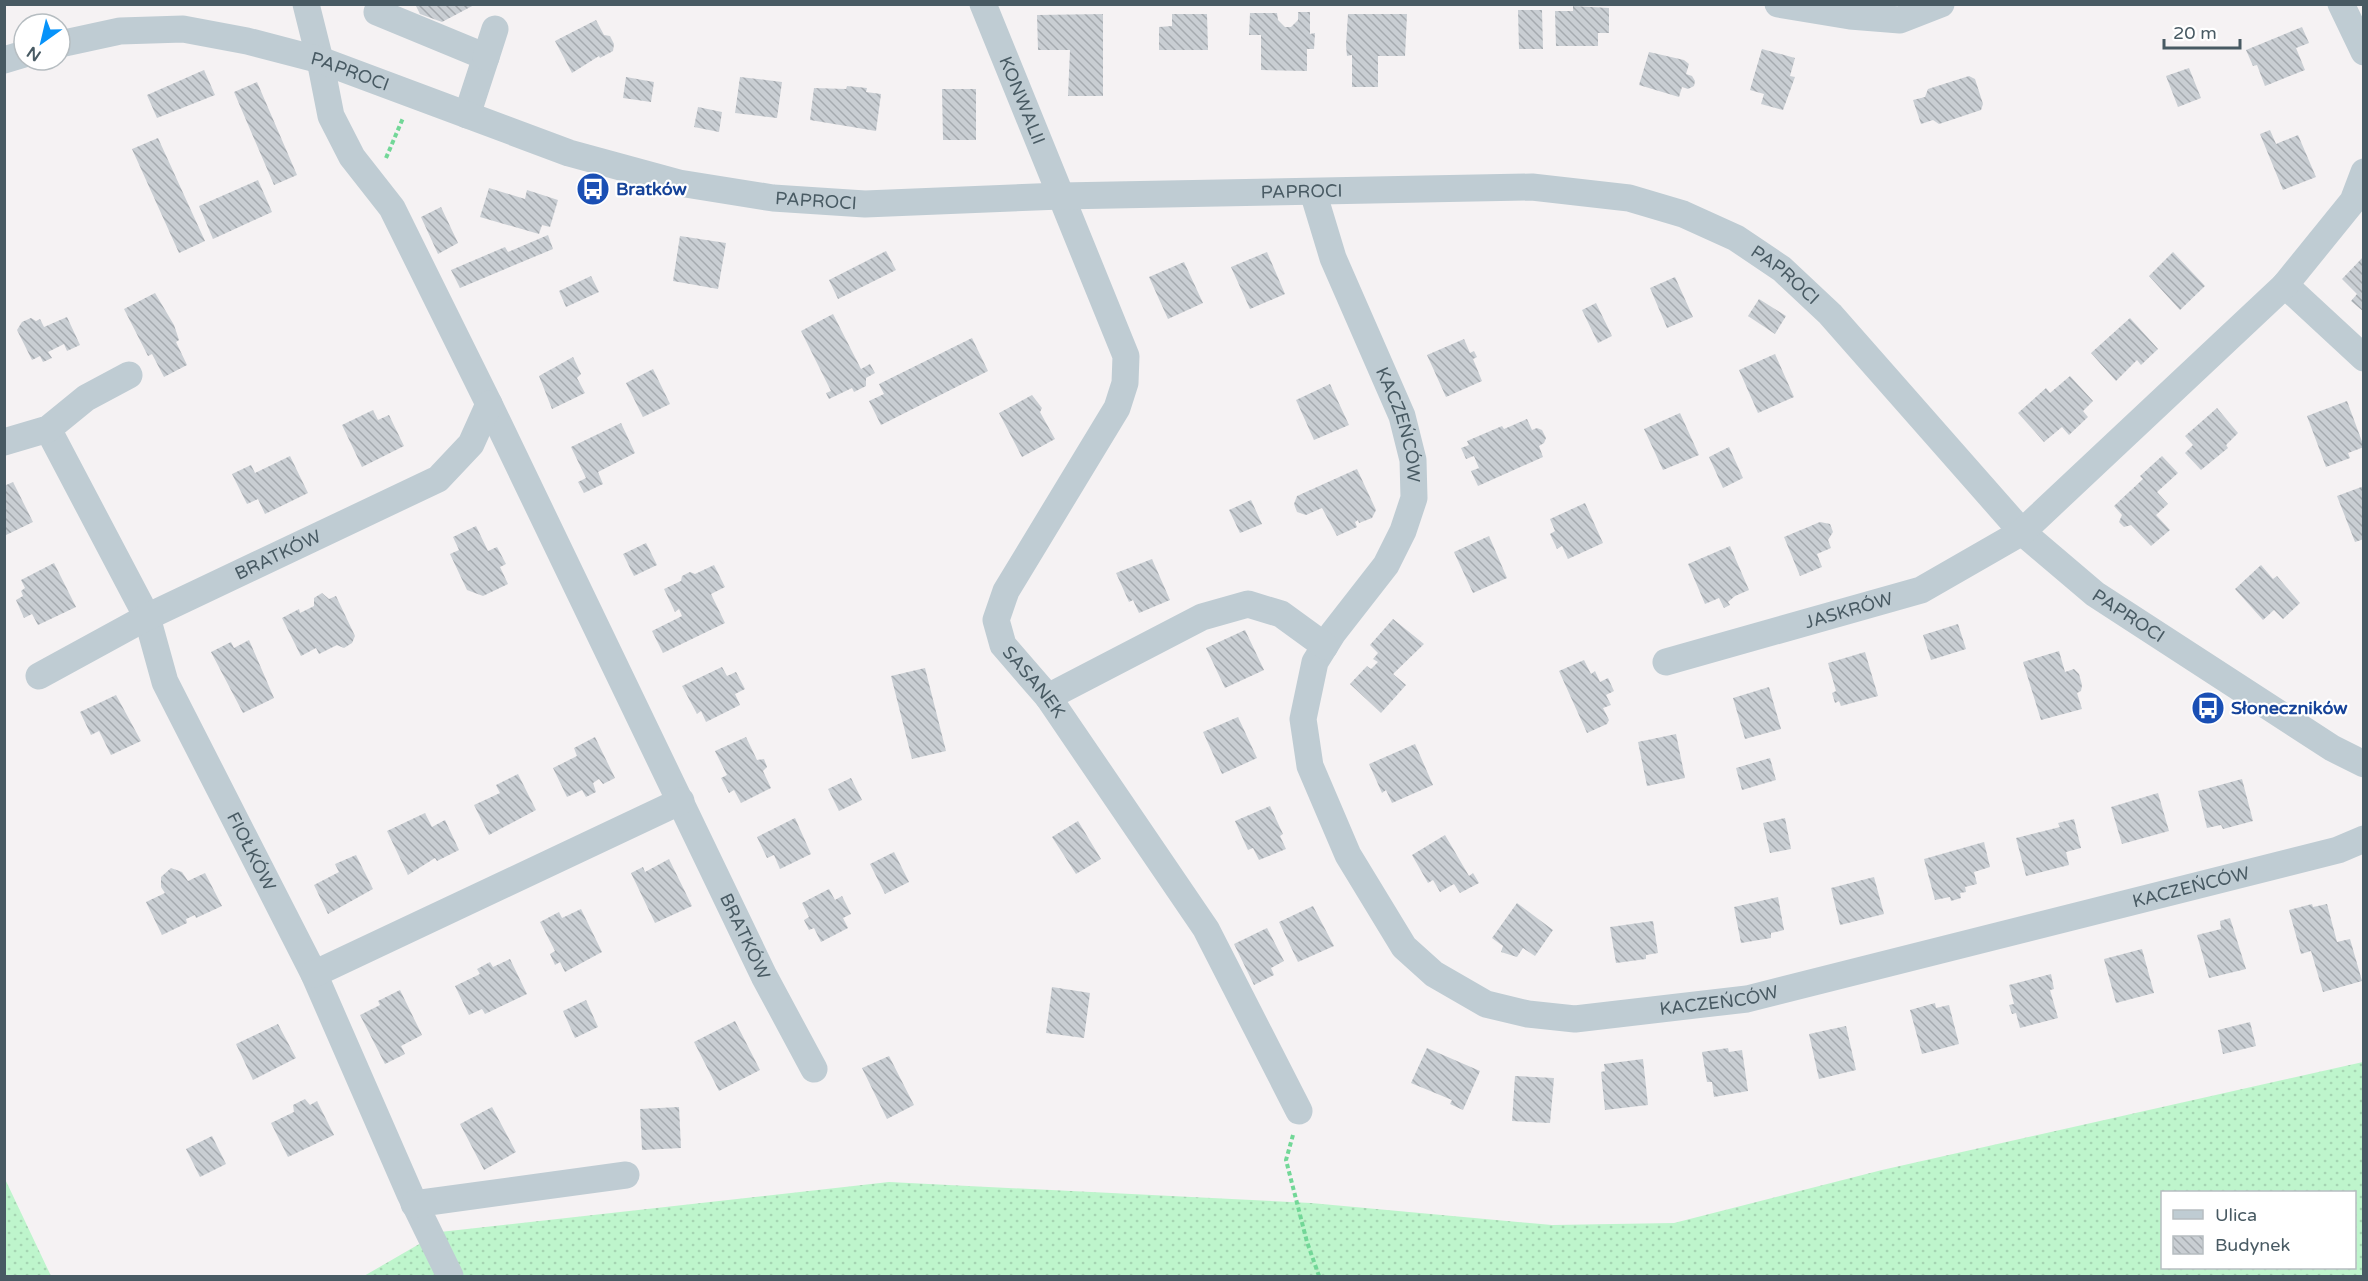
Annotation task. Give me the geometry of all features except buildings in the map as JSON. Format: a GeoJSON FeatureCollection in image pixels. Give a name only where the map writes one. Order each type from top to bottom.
{"type":"FeatureCollection","features":[{"type":"Feature","properties":{"kind":"street","name":"BRATKÓW"},"geometry":{"type":"LineString","coordinates":[[306,4],[331,116],[352,157],[392,208],[489,404],[764,976],[814,1069]]}},
{"type":"Feature","properties":{"kind":"street","name":"KONWALII"},"geometry":{"type":"LineString","coordinates":[[983,4],[1061,196]]}},
{"type":"Feature","properties":{"kind":"street"},"geometry":{"type":"LineString","coordinates":[[1778,4],[1850,16],[1900,20],[1941,4]]}},
{"type":"Feature","properties":{"kind":"street"},"geometry":{"type":"LineString","coordinates":[[2341,4],[2364,52]]}},
{"type":"Feature","properties":{"kind":"street"},"geometry":{"type":"LineString","coordinates":[[376,12],[486,57]]}},
{"type":"Feature","properties":{"kind":"street"},"geometry":{"type":"LineString","coordinates":[[467,115],[495,28]]}},
{"type":"Feature","properties":{"kind":"street","name":"PAPROCI"},"geometry":{"type":"LineString","coordinates":[[72,41],[120,31],[183,29],[247,41],[320,60],[569,153],[679,183],[773,198],[865,204],[1061,196],[1532,187],[1629,198],[1683,214],[1736,238],[1782,269],[1830,314],[2022,532],[2095,594],[2322,741],[2364,764]]}},
{"type":"Feature","properties":{"kind":"street"},"geometry":{"type":"LineString","coordinates":[[2022,532],[2285,285],[2353,201],[2364,172]]}},
{"type":"Feature","properties":{"kind":"street","name":"KACZEŃCÓW"},"geometry":{"type":"LineString","coordinates":[[1313,192],[1333,258],[1402,416],[1413,460],[1414,498],[1403,531],[1386,565],[1315,662],[1303,719],[1311,766],[1348,855],[1404,948],[1434,974],[1486,1004],[1528,1014],[1575,1019],[1747,999],[2338,850],[2364,838]]}},
{"type":"Feature","properties":{"kind":"street","name":"SASANEK"},"geometry":{"type":"LineString","coordinates":[[1061,196],[1126,356],[1125,383],[1117,408],[1006,591],[996,620],[1003,645],[1048,697],[1206,929],[1299,1112]]}},
{"type":"Feature","properties":{"kind":"street"},"geometry":{"type":"LineString","coordinates":[[2285,285],[2364,358]]}},
{"type":"Feature","properties":{"kind":"street"},"geometry":{"type":"LineString","coordinates":[[4,442],[48,429],[86,398],[129,375]]}},
{"type":"Feature","properties":{"kind":"street","name":"BRATKÓW"},"geometry":{"type":"LineString","coordinates":[[39,676],[147,617],[438,479],[471,444],[489,404]]}},
{"type":"Feature","properties":{"kind":"street","name":"FIOŁKÓW"},"geometry":{"type":"LineString","coordinates":[[48,429],[147,617],[165,682],[314,974],[414,1204],[450,1276]]}},
{"type":"Feature","properties":{"kind":"street","name":"JASKRÓW"},"geometry":{"type":"LineString","coordinates":[[1666,662],[1921,590],[2022,532]]}},
{"type":"Feature","properties":{"kind":"street"},"geometry":{"type":"LineString","coordinates":[[1048,697],[1202,617],[1248,604],[1281,614],[1325,646]]}},
{"type":"Feature","properties":{"kind":"street"},"geometry":{"type":"LineString","coordinates":[[314,974],[681,801]]}},
{"type":"Feature","properties":{"kind":"street"},"geometry":{"type":"LineString","coordinates":[[414,1204],[626,1175]]}},
{"type":"Feature","properties":{"kind":"path"},"geometry":{"type":"LineString","coordinates":[[1299,1112],[1286,1160],[1307,1242],[1319,1276]]}},
{"type":"Feature","properties":{"kind":"green space"},"geometry":{"type":"Polygon","coordinates":[[[2363,1062],[2363,1276],[364,1276],[440,1232],[889,1182],[1311,1203],[1552,1225],[1674,1223],[1882,1170],[2363,1062]]]}},
{"type":"Feature","properties":{"kind":"green space"},"geometry":{"type":"Polygon","coordinates":[[[5,1179],[51,1276],[5,1276],[5,1179]]]}},
{"type":"Feature","properties":{"kind":"place","name":"Bratków"},"geometry":{"type":"Point","coordinates":[593,189]}},
{"type":"Feature","properties":{"kind":"place","name":"Słoneczników"},"geometry":{"type":"Point","coordinates":[2208,708]}}]}
